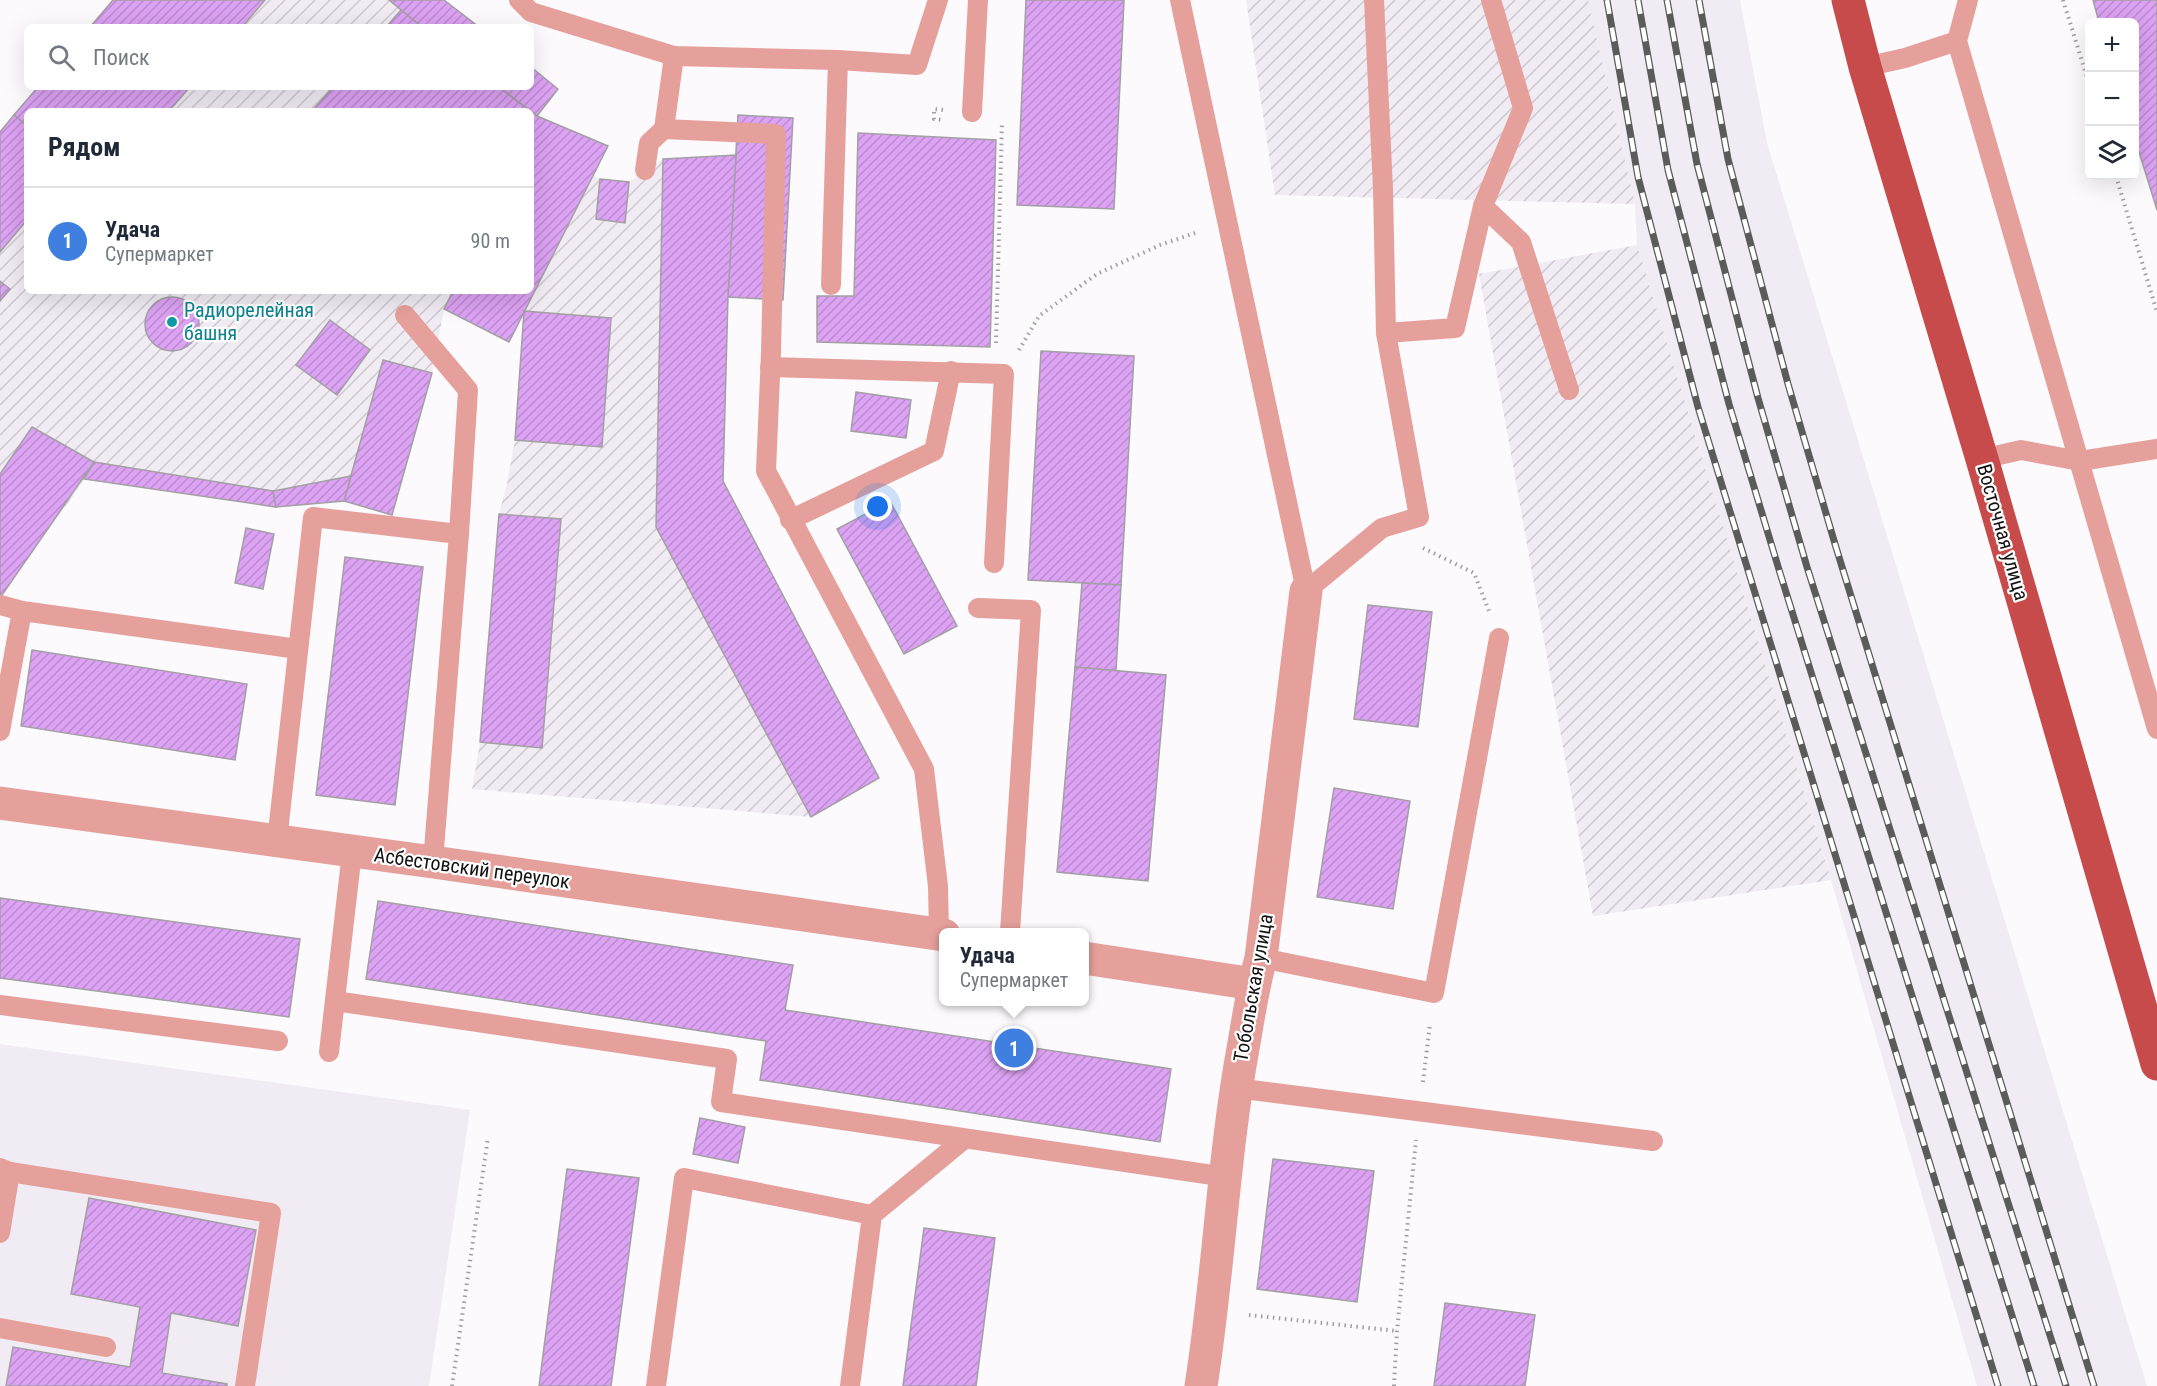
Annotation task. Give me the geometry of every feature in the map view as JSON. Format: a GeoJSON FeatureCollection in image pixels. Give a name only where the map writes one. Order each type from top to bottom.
{"type":"FeatureCollection","features":[{"type":"Feature","properties":{"kind":"main road","name":"Восточная улица"},"geometry":{"type":"LineString","coordinates":[[1848,0],[1865,67],[1982,459],[2157,1064]]}},
{"type":"Feature","properties":{"kind":"street","name":"Тобольская улица"},"geometry":{"type":"LineString","coordinates":[[1201,1386],[1212,1311],[1236,1088],[1258,971],[1306,591]]}},
{"type":"Feature","properties":{"kind":"street","name":"Асбестовский переулок"},"geometry":{"type":"LineString","coordinates":[[0,803],[939,935]]}},
{"type":"Feature","properties":{"kind":"street"},"geometry":{"type":"LineString","coordinates":[[1089,958],[1258,971]]}},
{"type":"Feature","properties":{"kind":"lane"},"geometry":{"type":"LineString","coordinates":[[519,0],[531,12],[674,56],[838,60],[917,65],[938,0]]}},
{"type":"Feature","properties":{"kind":"lane"},"geometry":{"type":"LineString","coordinates":[[972,112],[978,0]]}},
{"type":"Feature","properties":{"kind":"lane"},"geometry":{"type":"LineString","coordinates":[[1180,0],[1306,591],[1382,528],[1419,517],[1386,333],[1383,189],[1374,0]]}},
{"type":"Feature","properties":{"kind":"lane"},"geometry":{"type":"LineString","coordinates":[[1386,333],[1455,328],[1483,206],[1523,108],[1491,0]]}},
{"type":"Feature","properties":{"kind":"lane"},"geometry":{"type":"LineString","coordinates":[[1968,0],[1957,41],[2157,729]]}},
{"type":"Feature","properties":{"kind":"lane"},"geometry":{"type":"LineString","coordinates":[[1865,67],[1905,58],[1957,41]]}},
{"type":"Feature","properties":{"kind":"lane"},"geometry":{"type":"LineString","coordinates":[[645,170],[649,143],[664,129],[674,56]]}},
{"type":"Feature","properties":{"kind":"lane"},"geometry":{"type":"LineString","coordinates":[[831,285],[838,60]]}},
{"type":"Feature","properties":{"kind":"lane"},"geometry":{"type":"LineString","coordinates":[[664,129],[776,134],[766,471],[924,769],[941,928]]}},
{"type":"Feature","properties":{"kind":"lane"},"geometry":{"type":"LineString","coordinates":[[1483,206],[1521,242],[1569,390]]}},
{"type":"Feature","properties":{"kind":"lane"},"geometry":{"type":"LineString","coordinates":[[405,315],[468,390],[433,862]]}},
{"type":"Feature","properties":{"kind":"lane"},"geometry":{"type":"LineString","coordinates":[[770,367],[1000,374],[994,563]]}},
{"type":"Feature","properties":{"kind":"lane"},"geometry":{"type":"LineString","coordinates":[[790,520],[934,450],[951,371]]}},
{"type":"Feature","properties":{"kind":"lane"},"geometry":{"type":"LineString","coordinates":[[1982,459],[2021,450],[2080,461],[2157,449]]}},
{"type":"Feature","properties":{"kind":"lane"},"geometry":{"type":"LineString","coordinates":[[277,841],[313,517],[459,534]]}},
{"type":"Feature","properties":{"kind":"lane"},"geometry":{"type":"LineString","coordinates":[[0,605],[22,611],[298,649]]}},
{"type":"Feature","properties":{"kind":"lane"},"geometry":{"type":"LineString","coordinates":[[978,608],[1031,610],[1010,928]]}},
{"type":"Feature","properties":{"kind":"lane"},"geometry":{"type":"LineString","coordinates":[[0,731],[22,611]]}},
{"type":"Feature","properties":{"kind":"lane"},"geometry":{"type":"LineString","coordinates":[[1258,971],[1434,993],[1499,638]]}},
{"type":"Feature","properties":{"kind":"lane"},"geometry":{"type":"LineString","coordinates":[[329,1052],[352,852]]}},
{"type":"Feature","properties":{"kind":"lane"},"geometry":{"type":"LineString","coordinates":[[335,1001],[727,1059],[721,1102],[963,1140],[1226,1177]]}},
{"type":"Feature","properties":{"kind":"lane"},"geometry":{"type":"LineString","coordinates":[[0,1005],[278,1041]]}},
{"type":"Feature","properties":{"kind":"lane"},"geometry":{"type":"LineString","coordinates":[[1236,1088],[1653,1141]]}},
{"type":"Feature","properties":{"kind":"lane"},"geometry":{"type":"LineString","coordinates":[[850,1386],[872,1215],[963,1140]]}},
{"type":"Feature","properties":{"kind":"lane"},"geometry":{"type":"LineString","coordinates":[[0,1233],[5,1170],[271,1213],[245,1386]]}},
{"type":"Feature","properties":{"kind":"lane"},"geometry":{"type":"LineString","coordinates":[[656,1386],[684,1178],[872,1215]]}},
{"type":"Feature","properties":{"kind":"lane"},"geometry":{"type":"LineString","coordinates":[[0,1328],[106,1347]]}},
{"type":"Feature","properties":{"kind":"path"},"geometry":{"type":"LineString","coordinates":[[2063,0],[2085,72]]}},
{"type":"Feature","properties":{"kind":"path"},"geometry":{"type":"LineString","coordinates":[[934,109],[934,119]]}},
{"type":"Feature","properties":{"kind":"path"},"geometry":{"type":"LineString","coordinates":[[1000,374],[1003,124]]}},
{"type":"Feature","properties":{"kind":"path"},"geometry":{"type":"LineString","coordinates":[[2117,180],[2157,312]]}},
{"type":"Feature","properties":{"kind":"path"},"geometry":{"type":"LineString","coordinates":[[1000,374],[1039,316],[1097,274],[1160,245],[1227,222]]}},
{"type":"Feature","properties":{"kind":"path"},"geometry":{"type":"LineString","coordinates":[[1382,528],[1474,573],[1499,638]]}},
{"type":"Feature","properties":{"kind":"path"},"geometry":{"type":"LineString","coordinates":[[1394,1386],[1397,1331],[1419,1111],[1434,993]]}},
{"type":"Feature","properties":{"kind":"path"},"geometry":{"type":"LineString","coordinates":[[452,1386],[488,1137]]}},
{"type":"Feature","properties":{"kind":"path"},"geometry":{"type":"LineString","coordinates":[[1212,1311],[1397,1331]]}},
{"type":"Feature","properties":{"kind":"shaded area"},"geometry":{"type":"Polygon","coordinates":[[[113,0],[389,0],[418,24],[93,24],[113,0]]]}},
{"type":"Feature","properties":{"kind":"shaded area"},"geometry":{"type":"Polygon","coordinates":[[[1246,0],[1588,0],[1635,204],[1275,195],[1246,0]]]}},
{"type":"Feature","properties":{"kind":"shaded area"},"geometry":{"type":"Polygon","coordinates":[[[1588,0],[1740,0],[1767,143],[2147,1386],[1977,1386],[1831,880],[1637,245],[1635,204],[1588,0]]]}},
{"type":"Feature","properties":{"kind":"shaded area"},"geometry":{"type":"Polygon","coordinates":[[[35,90],[503,90],[526,108],[24,108],[24,294],[534,294],[534,285],[593,175],[600,179],[629,182],[663,159],[656,527],[811,817],[472,789],[480,742],[499,514],[515,440],[524,313],[444,309],[432,373],[392,515],[344,501],[276,507],[85,479],[0,598],[0,132],[35,90]]]}},
{"type":"Feature","properties":{"kind":"shaded area"},"geometry":{"type":"Polygon","coordinates":[[[1637,245],[1831,880],[1593,916],[1479,274],[1637,245]]]}},
{"type":"Feature","properties":{"kind":"shaded area"},"geometry":{"type":"Polygon","coordinates":[[[0,1044],[470,1110],[429,1386],[0,1386],[0,1044]]]}},
{"type":"Feature","properties":{"kind":"building"},"geometry":{"type":"Polygon","coordinates":[[[113,0],[265,0],[245,24],[93,24],[113,0]]]}},
{"type":"Feature","properties":{"kind":"building"},"geometry":{"type":"Polygon","coordinates":[[[389,0],[444,0],[475,24],[418,24],[389,0]]]}},
{"type":"Feature","properties":{"kind":"building"},"geometry":{"type":"Polygon","coordinates":[[[1026,0],[1124,0],[1114,209],[1017,205],[1026,0]]]}},
{"type":"Feature","properties":{"kind":"building"},"geometry":{"type":"Polygon","coordinates":[[[2093,0],[2157,0],[2157,210],[2139,152],[2139,18],[2098,18],[2093,0]]]}},
{"type":"Feature","properties":{"kind":"building"},"geometry":{"type":"Polygon","coordinates":[[[401,10],[418,24],[389,24],[401,10]]]}},
{"type":"Feature","properties":{"kind":"building"},"geometry":{"type":"Polygon","coordinates":[[[534,69],[558,89],[537,116],[534,114],[534,108],[527,108],[503,90],[534,90],[534,69]]]}},
{"type":"Feature","properties":{"kind":"building"},"geometry":{"type":"Polygon","coordinates":[[[35,90],[187,90],[172,108],[24,108],[24,123],[14,115],[35,90]]]}},
{"type":"Feature","properties":{"kind":"building"},"geometry":{"type":"Polygon","coordinates":[[[330,90],[503,90],[526,108],[315,108],[330,90]]]}},
{"type":"Feature","properties":{"kind":"building"},"geometry":{"type":"Polygon","coordinates":[[[534,114],[608,146],[534,293],[534,114]]]}},
{"type":"Feature","properties":{"kind":"building"},"geometry":{"type":"Polygon","coordinates":[[[14,115],[24,123],[24,224],[0,252],[0,132],[14,115]]]}},
{"type":"Feature","properties":{"kind":"building"},"geometry":{"type":"Polygon","coordinates":[[[738,115],[793,118],[783,300],[728,297],[738,115]]]}},
{"type":"Feature","properties":{"kind":"building"},"geometry":{"type":"Polygon","coordinates":[[[858,133],[996,140],[990,347],[817,342],[817,296],[854,296],[858,133]]]}},
{"type":"Feature","properties":{"kind":"building"},"geometry":{"type":"Polygon","coordinates":[[[736,155],[728,297],[723,481],[879,778],[811,817],[656,527],[663,159],[736,155]]]}},
{"type":"Feature","properties":{"kind":"building"},"geometry":{"type":"Polygon","coordinates":[[[600,179],[629,182],[625,223],[596,219],[600,179]]]}},
{"type":"Feature","properties":{"kind":"building"},"geometry":{"type":"Polygon","coordinates":[[[0,281],[10,289],[0,301],[0,281]]]}},
{"type":"Feature","properties":{"kind":"building"},"geometry":{"type":"Polygon","coordinates":[[[452,294],[533,294],[509,342],[444,309],[452,294]]]}},
{"type":"Feature","properties":{"kind":"building","name":"Радиорелейная башня"},"geometry":{"type":"Polygon","coordinates":[[[172,297],[182,299],[191,305],[197,314],[199,324],[197,334],[191,343],[182,349],[172,351],[162,349],[153,343],[147,334],[145,324],[147,314],[153,305],[162,299],[172,297]]]}},
{"type":"Feature","properties":{"kind":"building"},"geometry":{"type":"Polygon","coordinates":[[[524,311],[611,318],[602,447],[515,440],[524,311]]]}},
{"type":"Feature","properties":{"kind":"building"},"geometry":{"type":"Polygon","coordinates":[[[330,320],[370,350],[337,395],[296,365],[330,320]]]}},
{"type":"Feature","properties":{"kind":"building"},"geometry":{"type":"Polygon","coordinates":[[[1041,351],[1134,356],[1121,585],[1028,580],[1041,351]]]}},
{"type":"Feature","properties":{"kind":"building"},"geometry":{"type":"Polygon","coordinates":[[[383,360],[432,373],[392,515],[344,501],[383,360]]]}},
{"type":"Feature","properties":{"kind":"building"},"geometry":{"type":"Polygon","coordinates":[[[856,392],[911,400],[906,438],[851,431],[856,392]]]}},
{"type":"Feature","properties":{"kind":"building"},"geometry":{"type":"Polygon","coordinates":[[[32,427],[94,462],[0,598],[0,474],[32,427]]]}},
{"type":"Feature","properties":{"kind":"building"},"geometry":{"type":"Polygon","coordinates":[[[94,462],[273,491],[276,507],[84,479],[94,462]]]}},
{"type":"Feature","properties":{"kind":"building"},"geometry":{"type":"Polygon","coordinates":[[[351,476],[344,501],[276,507],[273,491],[351,476]]]}},
{"type":"Feature","properties":{"kind":"building"},"geometry":{"type":"Polygon","coordinates":[[[890,501],[957,626],[904,654],[837,529],[890,501]]]}},
{"type":"Feature","properties":{"kind":"building"},"geometry":{"type":"Polygon","coordinates":[[[499,514],[561,519],[542,748],[480,742],[499,514]]]}},
{"type":"Feature","properties":{"kind":"building"},"geometry":{"type":"Polygon","coordinates":[[[246,528],[274,534],[263,589],[235,583],[246,528]]]}},
{"type":"Feature","properties":{"kind":"building"},"geometry":{"type":"Polygon","coordinates":[[[345,557],[423,567],[395,805],[316,795],[345,557]]]}},
{"type":"Feature","properties":{"kind":"building"},"geometry":{"type":"Polygon","coordinates":[[[1082,583],[1121,585],[1116,671],[1075,667],[1082,583]]]}},
{"type":"Feature","properties":{"kind":"building"},"geometry":{"type":"Polygon","coordinates":[[[1368,605],[1432,612],[1418,727],[1354,719],[1368,605]]]}},
{"type":"Feature","properties":{"kind":"building"},"geometry":{"type":"Polygon","coordinates":[[[32,650],[247,684],[235,760],[21,726],[32,650]]]}},
{"type":"Feature","properties":{"kind":"building"},"geometry":{"type":"Polygon","coordinates":[[[1075,667],[1166,675],[1148,881],[1057,872],[1075,667]]]}},
{"type":"Feature","properties":{"kind":"building"},"geometry":{"type":"Polygon","coordinates":[[[1334,788],[1410,801],[1393,909],[1317,897],[1334,788]]]}},
{"type":"Feature","properties":{"kind":"building"},"geometry":{"type":"Polygon","coordinates":[[[0,898],[300,939],[289,1017],[0,978],[0,898]]]}},
{"type":"Feature","properties":{"kind":"building"},"geometry":{"type":"Polygon","coordinates":[[[378,901],[793,965],[785,1010],[1171,1069],[1160,1142],[760,1080],[766,1041],[366,979],[378,901]]]}},
{"type":"Feature","properties":{"kind":"building"},"geometry":{"type":"Polygon","coordinates":[[[700,1118],[745,1127],[738,1163],[693,1154],[700,1118]]]}},
{"type":"Feature","properties":{"kind":"building"},"geometry":{"type":"Polygon","coordinates":[[[1273,1159],[1374,1171],[1357,1302],[1257,1289],[1273,1159]]]}},
{"type":"Feature","properties":{"kind":"building"},"geometry":{"type":"Polygon","coordinates":[[[567,1169],[639,1178],[611,1386],[539,1386],[567,1169]]]}},
{"type":"Feature","properties":{"kind":"building"},"geometry":{"type":"Polygon","coordinates":[[[89,1198],[256,1230],[238,1326],[171,1313],[162,1373],[227,1384],[227,1386],[6,1386],[13,1347],[130,1367],[140,1307],[71,1294],[89,1198]]]}},
{"type":"Feature","properties":{"kind":"building"},"geometry":{"type":"Polygon","coordinates":[[[924,1228],[995,1238],[976,1386],[903,1386],[924,1228]]]}},
{"type":"Feature","properties":{"kind":"building"},"geometry":{"type":"Polygon","coordinates":[[[1445,1303],[1535,1315],[1525,1386],[1434,1386],[1445,1303]]]}},
{"type":"Feature","properties":{"kind":"railway"},"geometry":{"type":"LineString","coordinates":[[1607,0],[1638,177],[1698,407],[1998,1386]]}},
{"type":"Feature","properties":{"kind":"railway"},"geometry":{"type":"LineString","coordinates":[[1638,0],[1668,170],[1729,404],[2034,1386]]}},
{"type":"Feature","properties":{"kind":"railway"},"geometry":{"type":"LineString","coordinates":[[1667,0],[1697,164],[1758,398],[1807,567],[2066,1386]]}},
{"type":"Feature","properties":{"kind":"railway"},"geometry":{"type":"LineString","coordinates":[[1699,0],[1728,159],[1788,384],[2094,1386]]}},
{"type":"Feature","properties":{"kind":"place","name":"Радиорелейная башня"},"geometry":{"type":"Point","coordinates":[172,322]}},
{"type":"Feature","properties":{"kind":"place","name":"Удача"},"geometry":{"type":"Point","coordinates":[1014,1048]}}]}
